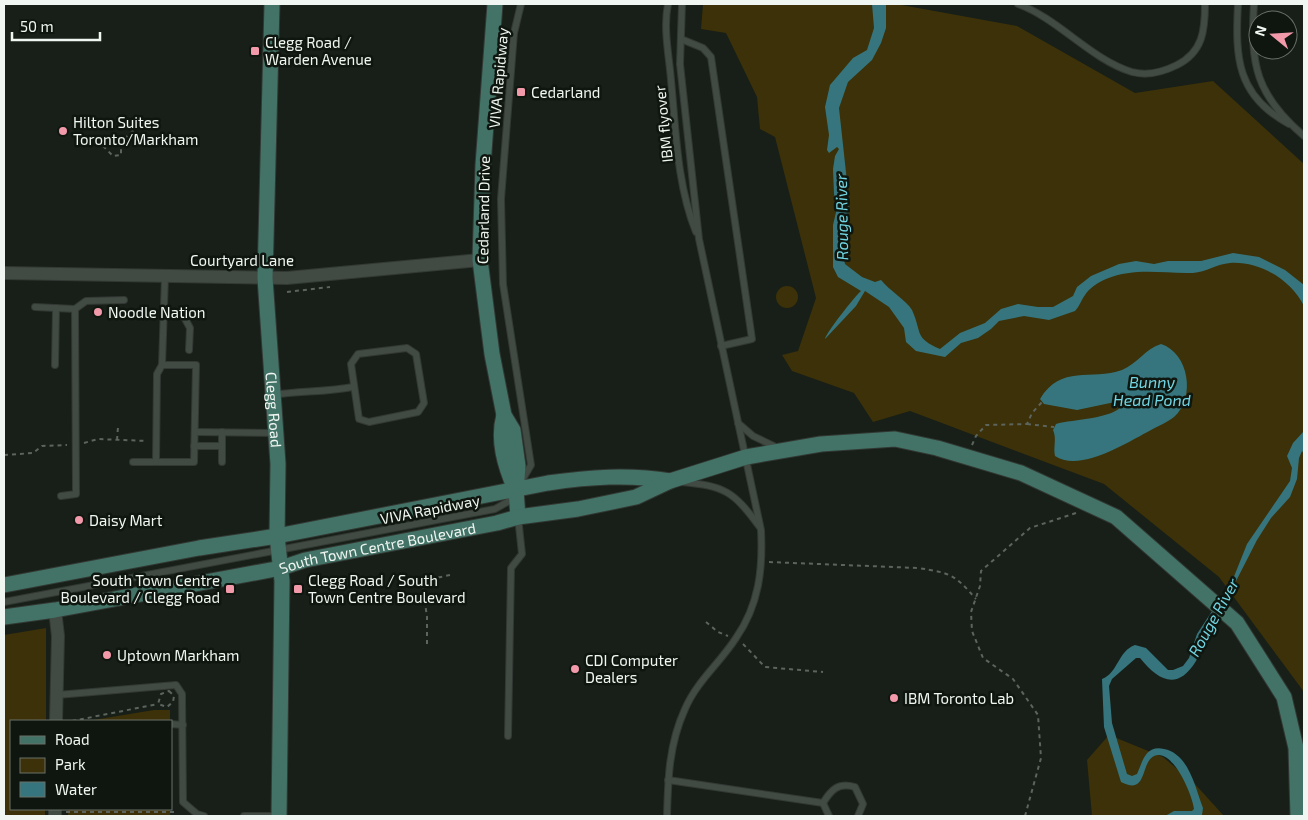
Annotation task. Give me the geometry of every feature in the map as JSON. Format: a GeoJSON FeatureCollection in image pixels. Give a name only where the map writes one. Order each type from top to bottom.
{"type":"FeatureCollection","features":[{"type":"Feature","properties":{"kind":"street","name":"Clegg Road"},"geometry":{"type":"LineString","coordinates":[[272,4],[265,278],[278,464],[277,536],[281,568],[279,816]]}},
{"type":"Feature","properties":{"kind":"street","name":"Cedarland Drive"},"geometry":{"type":"LineString","coordinates":[[496,4],[483,166],[480,260],[492,354],[504,415],[513,430],[518,466],[516,490],[518,517]]}},
{"type":"Feature","properties":{"kind":"street","name":"Courtyard Lane"},"geometry":{"type":"LineString","coordinates":[[4,273],[265,278],[480,260]]}},
{"type":"Feature","properties":{"kind":"street","name":"South Town Centre Boulevard"},"geometry":{"type":"LineString","coordinates":[[4,617],[55,610],[281,568],[305,560],[498,524],[518,517],[578,509],[636,496],[670,481],[746,458],[784,450],[821,444],[895,439],[967,456],[1021,473],[1116,517],[1237,623],[1284,697],[1296,748],[1298,816]]}},
{"type":"Feature","properties":{"kind":"street","name":"South Town Centre Boulevard"},"geometry":{"type":"LineString","coordinates":[[4,585],[199,548],[277,536],[491,493],[516,490],[548,482],[586,477],[648,477],[670,481]]}},
{"type":"Feature","properties":{"kind":"street"},"geometry":{"type":"LineString","coordinates":[[604,477],[610,489],[610,502]]}},
{"type":"Feature","properties":{"kind":"street"},"geometry":{"type":"LineString","coordinates":[[55,610],[58,636],[56,720]]}},
{"type":"Feature","properties":{"kind":"lane","name":"VIVA Rapidway"},"geometry":{"type":"LineString","coordinates":[[4,602],[279,552],[495,510],[509,500],[531,465],[503,284],[501,199],[514,33],[521,4]]}},
{"type":"Feature","properties":{"kind":"lane","name":"IBM flyover"},"geometry":{"type":"LineString","coordinates":[[668,4],[666,36],[678,155],[687,203],[699,239]]}},
{"type":"Feature","properties":{"kind":"lane"},"geometry":{"type":"LineString","coordinates":[[667,816],[670,752],[685,707],[706,674],[736,639],[752,609],[763,561],[761,530],[699,239],[680,64],[682,4]]}},
{"type":"Feature","properties":{"kind":"lane"},"geometry":{"type":"LineString","coordinates":[[1018,4],[1051,21],[1104,57],[1133,72],[1151,74],[1179,64],[1191,54],[1204,33],[1205,4]]}},
{"type":"Feature","properties":{"kind":"lane"},"geometry":{"type":"LineString","coordinates":[[1238,4],[1239,64],[1245,81],[1255,99],[1273,115],[1293,126]]}},
{"type":"Feature","properties":{"kind":"lane"},"geometry":{"type":"LineString","coordinates":[[1254,4],[1253,53],[1259,80],[1271,100],[1304,136]]}},
{"type":"Feature","properties":{"kind":"lane"},"geometry":{"type":"LineString","coordinates":[[682,39],[703,48],[711,57],[752,338],[721,346]]}},
{"type":"Feature","properties":{"kind":"lane"},"geometry":{"type":"LineString","coordinates":[[156,462],[158,374],[162,365],[165,276]]}},
{"type":"Feature","properties":{"kind":"lane"},"geometry":{"type":"LineString","coordinates":[[35,307],[75,309],[86,301],[124,300]]}},
{"type":"Feature","properties":{"kind":"lane"},"geometry":{"type":"LineString","coordinates":[[55,365],[56,308]]}},
{"type":"Feature","properties":{"kind":"lane"},"geometry":{"type":"LineString","coordinates":[[61,496],[76,494],[75,309]]}},
{"type":"Feature","properties":{"kind":"lane"},"geometry":{"type":"LineString","coordinates":[[164,314],[183,315],[190,328],[189,350]]}},
{"type":"Feature","properties":{"kind":"lane"},"geometry":{"type":"LineString","coordinates":[[407,348],[416,354],[424,403],[418,412],[369,422],[359,419],[353,387],[352,364],[358,354],[407,348]]}},
{"type":"Feature","properties":{"kind":"lane"},"geometry":{"type":"LineString","coordinates":[[133,462],[194,462],[196,365],[162,365]]}},
{"type":"Feature","properties":{"kind":"lane"},"geometry":{"type":"LineString","coordinates":[[273,395],[294,392],[325,392],[353,387]]}},
{"type":"Feature","properties":{"kind":"lane"},"geometry":{"type":"LineString","coordinates":[[738,423],[753,436],[784,450]]}},
{"type":"Feature","properties":{"kind":"lane"},"geometry":{"type":"LineString","coordinates":[[195,432],[276,432]]}},
{"type":"Feature","properties":{"kind":"lane"},"geometry":{"type":"LineString","coordinates":[[222,432],[222,462]]}},
{"type":"Feature","properties":{"kind":"lane"},"geometry":{"type":"LineString","coordinates":[[194,446],[222,446]]}},
{"type":"Feature","properties":{"kind":"lane"},"geometry":{"type":"LineString","coordinates":[[670,481],[704,484],[739,499],[761,530]]}},
{"type":"Feature","properties":{"kind":"lane"},"geometry":{"type":"LineString","coordinates":[[508,736],[511,568],[522,554],[518,517]]}},
{"type":"Feature","properties":{"kind":"lane"},"geometry":{"type":"LineString","coordinates":[[57,695],[176,685],[182,694],[183,802],[197,814],[204,816]]}},
{"type":"Feature","properties":{"kind":"lane"},"geometry":{"type":"LineString","coordinates":[[172,724],[182,725]]}},
{"type":"Feature","properties":{"kind":"lane"},"geometry":{"type":"LineString","coordinates":[[668,780],[823,803]]}},
{"type":"Feature","properties":{"kind":"lane"},"geometry":{"type":"LineString","coordinates":[[823,803],[832,789],[845,784],[855,787],[863,804],[858,816]]}},
{"type":"Feature","properties":{"kind":"lane"},"geometry":{"type":"LineString","coordinates":[[823,803],[829,816]]}},
{"type":"Feature","properties":{"kind":"lane"},"geometry":{"type":"LineString","coordinates":[[244,816],[279,816]]}},
{"type":"Feature","properties":{"kind":"path"},"geometry":{"type":"LineString","coordinates":[[103,146],[113,156],[121,155],[121,142],[147,118]]}},
{"type":"Feature","properties":{"kind":"path"},"geometry":{"type":"LineString","coordinates":[[114,136],[121,142]]}},
{"type":"Feature","properties":{"kind":"path"},"geometry":{"type":"LineString","coordinates":[[1027,424],[1032,413],[1042,402]]}},
{"type":"Feature","properties":{"kind":"path"},"geometry":{"type":"LineString","coordinates":[[967,456],[976,436],[986,425],[1027,424],[1054,427]]}},
{"type":"Feature","properties":{"kind":"path"},"geometry":{"type":"LineString","coordinates":[[117,440],[118,427]]}},
{"type":"Feature","properties":{"kind":"path"},"geometry":{"type":"LineString","coordinates":[[4,456],[33,453],[42,446],[76,445],[98,439],[156,442]]}},
{"type":"Feature","properties":{"kind":"path"},"geometry":{"type":"LineString","coordinates":[[1025,816],[1041,758],[1038,715],[1012,679],[983,658],[972,631],[971,612],[976,599],[981,571],[1030,528],[1094,507]]}},
{"type":"Feature","properties":{"kind":"path"},"geometry":{"type":"LineString","coordinates":[[763,561],[802,565],[918,568],[937,571],[956,577],[976,599]]}},
{"type":"Feature","properties":{"kind":"path"},"geometry":{"type":"LineString","coordinates":[[427,644],[427,617],[422,581],[450,575]]}},
{"type":"Feature","properties":{"kind":"path"},"geometry":{"type":"LineString","coordinates":[[706,622],[718,632],[736,639],[765,667],[823,672]]}},
{"type":"Feature","properties":{"kind":"path"},"geometry":{"type":"LineString","coordinates":[[77,720],[158,704],[167,707],[173,702],[174,696],[169,691],[161,694],[158,704]]}},
{"type":"Feature","properties":{"kind":"path"},"geometry":{"type":"LineString","coordinates":[[59,812],[105,810],[176,812]]}},
{"type":"Feature","properties":{"kind":"green space"},"geometry":{"type":"Polygon","coordinates":[[[703,4],[896,4],[1017,26],[1135,93],[1213,81],[1304,164],[1304,692],[1219,577],[1104,484],[910,411],[873,422],[854,393],[792,371],[782,355],[798,351],[816,298],[775,137],[760,129],[757,97],[726,33],[701,29],[703,4]]]}},
{"type":"Feature","properties":{"kind":"green space"},"geometry":{"type":"Polygon","coordinates":[[[787,286],[795,289],[798,297],[795,305],[787,308],[779,305],[776,297],[779,289],[787,286]]]}},
{"type":"Feature","properties":{"kind":"green space"},"geometry":{"type":"Polygon","coordinates":[[[46,628],[46,720],[10,720],[10,810],[45,810],[45,816],[4,816],[4,635],[46,628]]]}},
{"type":"Feature","properties":{"kind":"green space"},"geometry":{"type":"Polygon","coordinates":[[[154,710],[170,710],[170,720],[93,720],[154,710]]]}},
{"type":"Feature","properties":{"kind":"green space"},"geometry":{"type":"Polygon","coordinates":[[[1109,735],[1163,757],[1194,783],[1224,816],[1092,816],[1087,760],[1109,735]]]}},
{"type":"Feature","properties":{"kind":"green space"},"geometry":{"type":"Polygon","coordinates":[[[68,810],[170,810],[170,816],[68,816],[68,810]]]}},
{"type":"Feature","properties":{"kind":"water","name":"Rouge River"},"geometry":{"type":"Polygon","coordinates":[[[872,4],[886,4],[886,28],[872,60],[848,82],[839,108],[849,200],[847,238],[843,255],[845,264],[862,277],[875,282],[881,280],[906,303],[912,310],[922,338],[926,341],[940,349],[960,333],[985,323],[1001,309],[1018,304],[1053,307],[1073,296],[1077,287],[1091,276],[1119,264],[1136,261],[1154,264],[1168,261],[1201,261],[1233,253],[1259,257],[1285,270],[1304,285],[1304,306],[1291,288],[1273,274],[1252,265],[1230,263],[1193,273],[1139,272],[1117,275],[1106,279],[1089,290],[1075,311],[1049,320],[1024,316],[999,321],[978,338],[961,343],[945,357],[916,351],[906,342],[904,328],[889,307],[865,291],[856,306],[825,339],[841,315],[861,291],[838,277],[833,267],[833,225],[837,208],[834,194],[833,169],[835,156],[839,149],[837,147],[829,153],[827,150],[829,135],[825,107],[830,85],[853,58],[867,50],[874,28],[872,4]]]}},
{"type":"Feature","properties":{"kind":"water","name":"Bunny Head Pond"},"geometry":{"type":"Polygon","coordinates":[[[1161,344],[1178,357],[1186,377],[1185,399],[1181,409],[1174,417],[1104,454],[1077,461],[1065,460],[1055,456],[1053,430],[1056,424],[1102,416],[1118,410],[1122,405],[1115,402],[1077,410],[1044,404],[1040,399],[1048,388],[1057,381],[1067,377],[1122,370],[1150,349],[1161,344]]]}},
{"type":"Feature","properties":{"kind":"water","name":"Rouge River"},"geometry":{"type":"Polygon","coordinates":[[[1304,431],[1304,454],[1302,451],[1299,458],[1297,479],[1290,497],[1271,518],[1257,540],[1208,636],[1203,642],[1196,661],[1189,671],[1182,677],[1168,679],[1154,672],[1140,658],[1136,658],[1112,679],[1109,686],[1112,723],[1127,774],[1132,776],[1137,774],[1143,759],[1149,751],[1158,748],[1173,752],[1180,757],[1194,781],[1203,808],[1202,815],[1165,816],[1174,811],[1192,811],[1194,809],[1186,785],[1175,766],[1161,755],[1154,756],[1150,760],[1140,782],[1136,785],[1121,782],[1104,727],[1102,679],[1112,672],[1125,652],[1135,645],[1146,648],[1168,670],[1183,666],[1189,658],[1197,634],[1233,579],[1247,544],[1290,481],[1292,468],[1287,456],[1293,443],[1304,431]]]}},
{"type":"Feature","properties":{"kind":"place","name":"Clegg Road / Warden Avenue"},"geometry":{"type":"Point","coordinates":[255,51]}},
{"type":"Feature","properties":{"kind":"place","name":"Cedarland"},"geometry":{"type":"Point","coordinates":[521,92]}},
{"type":"Feature","properties":{"kind":"place","name":"Hilton Suites Toronto/Markham"},"geometry":{"type":"Point","coordinates":[63,131]}},
{"type":"Feature","properties":{"kind":"place","name":"Noodle Nation"},"geometry":{"type":"Point","coordinates":[98,312]}},
{"type":"Feature","properties":{"kind":"place","name":"Daisy Mart"},"geometry":{"type":"Point","coordinates":[79,520]}},
{"type":"Feature","properties":{"kind":"place","name":"South Town Centre Boulevard / Clegg Road"},"geometry":{"type":"Point","coordinates":[230,589]}},
{"type":"Feature","properties":{"kind":"place","name":"Clegg Road / South Town Centre Boulevard"},"geometry":{"type":"Point","coordinates":[298,589]}},
{"type":"Feature","properties":{"kind":"place","name":"Uptown Markham"},"geometry":{"type":"Point","coordinates":[107,655]}},
{"type":"Feature","properties":{"kind":"place","name":"CDI Computer Dealers"},"geometry":{"type":"Point","coordinates":[575,669]}},
{"type":"Feature","properties":{"kind":"place","name":"IBM Toronto Lab"},"geometry":{"type":"Point","coordinates":[894,698]}}]}
